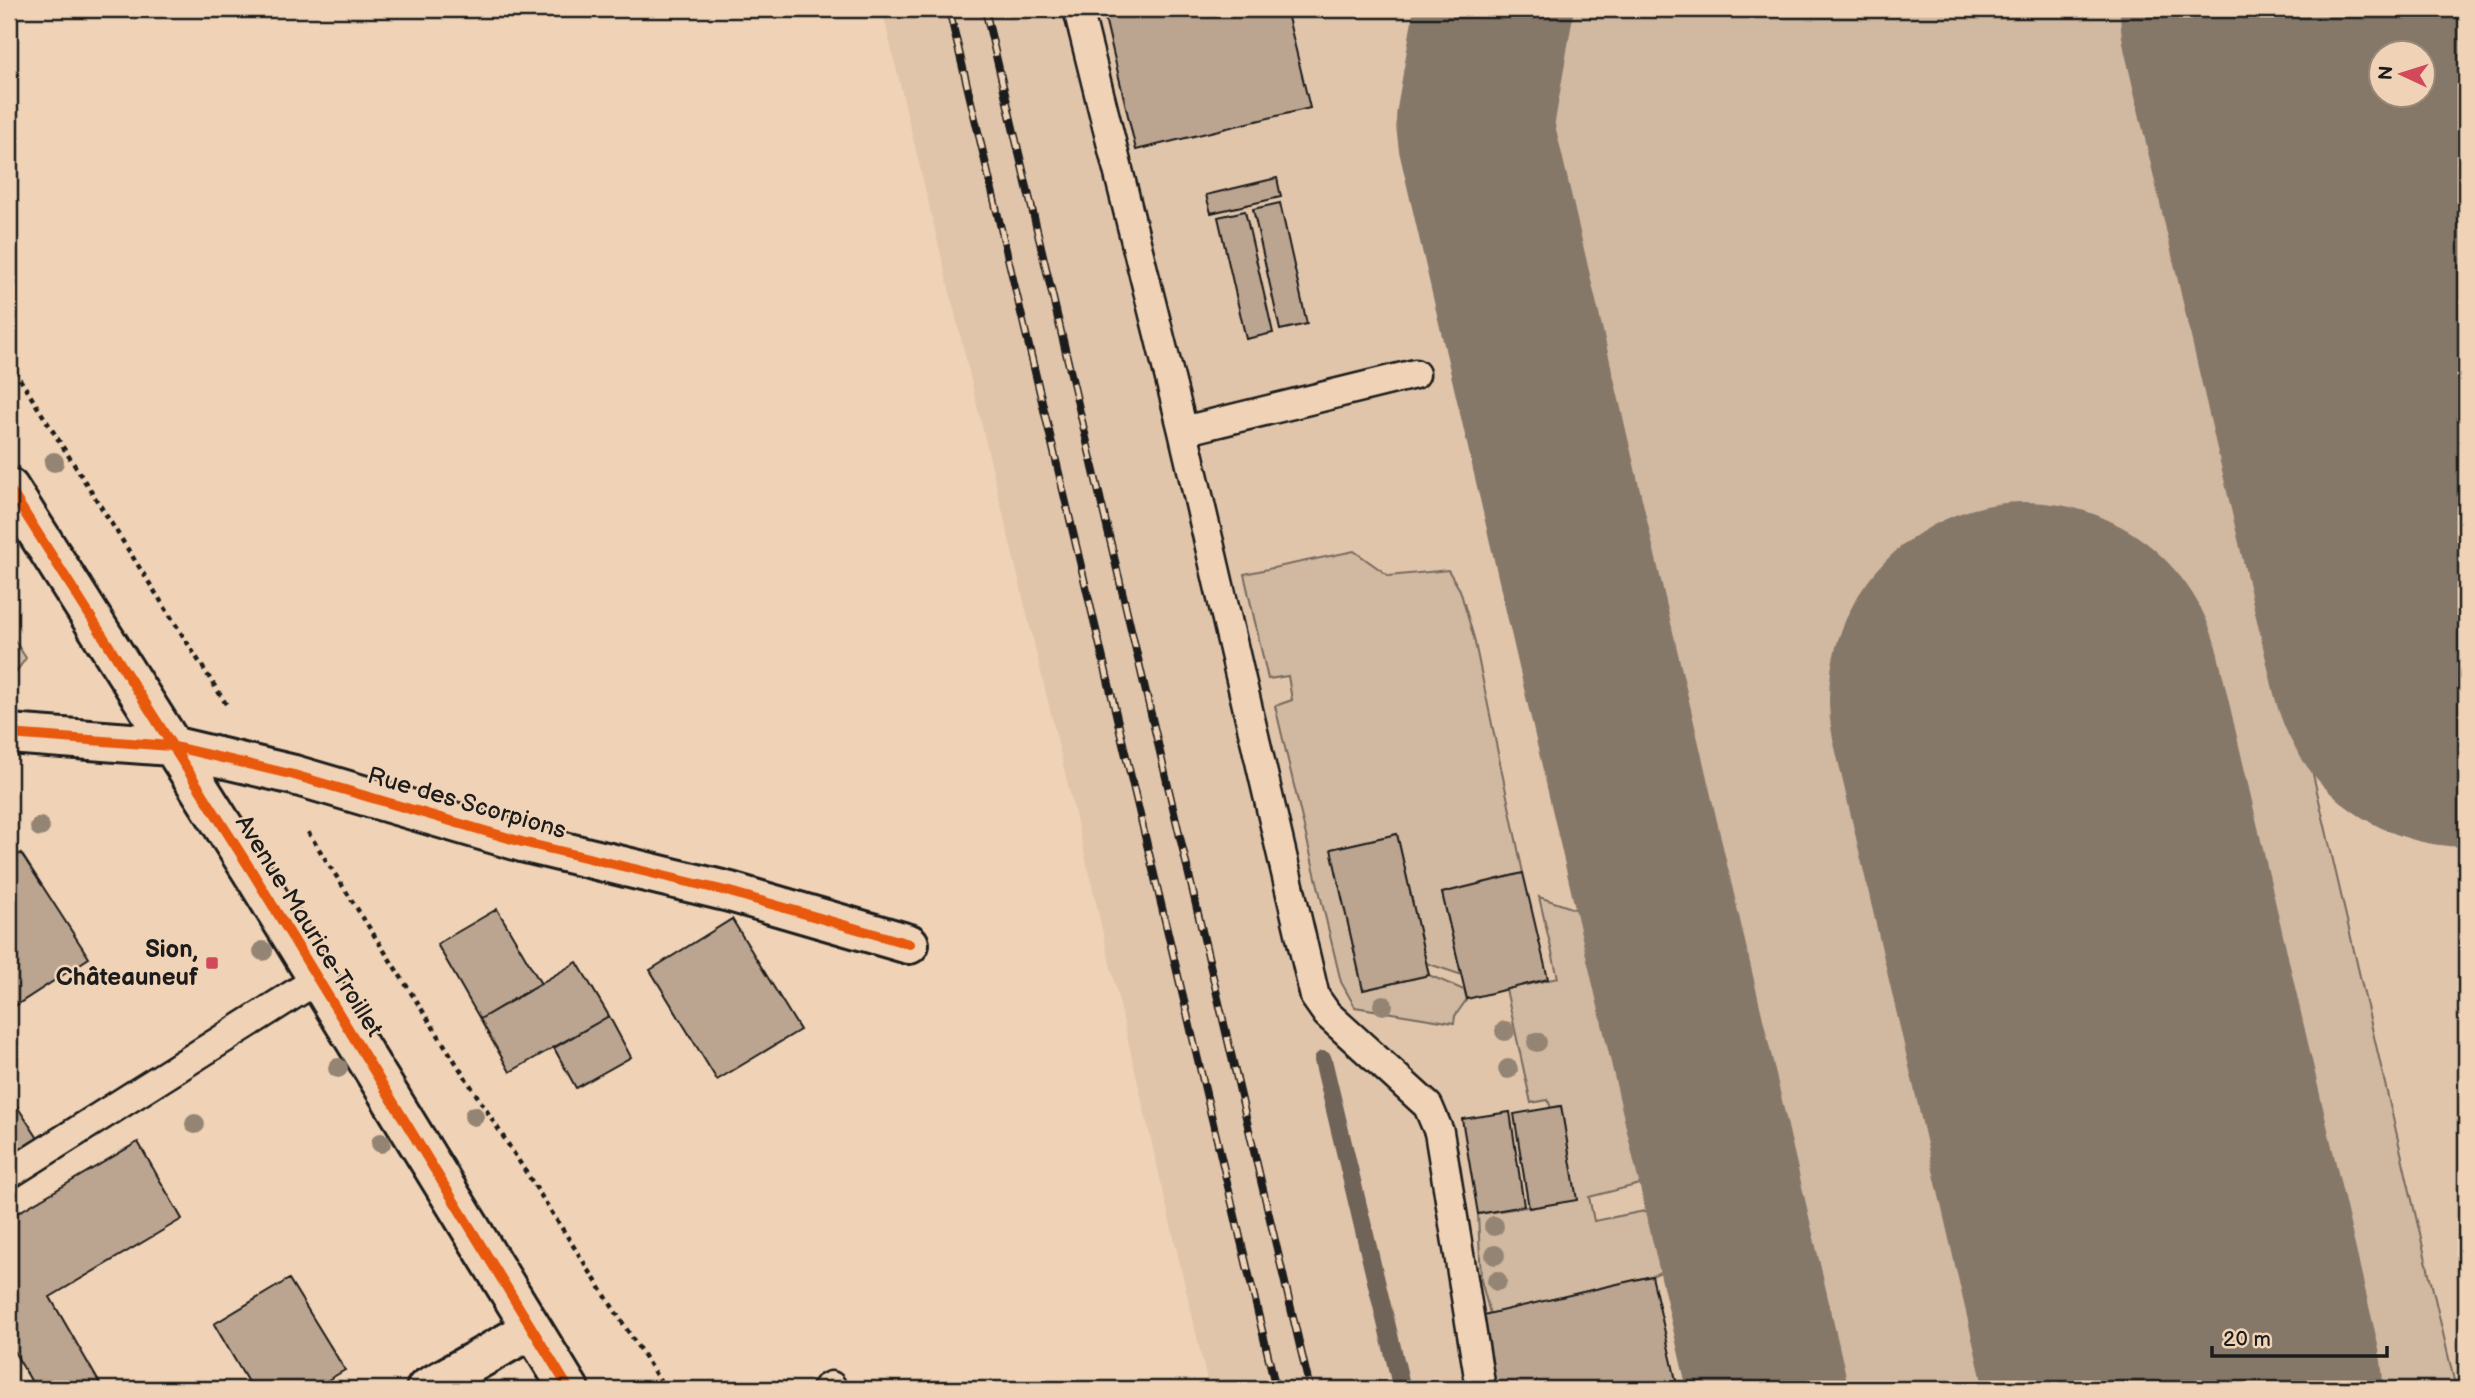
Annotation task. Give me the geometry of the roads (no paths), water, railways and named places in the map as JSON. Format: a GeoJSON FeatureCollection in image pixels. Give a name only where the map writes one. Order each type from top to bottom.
{"type":"FeatureCollection","features":[{"type":"Feature","properties":{"kind":"street","name":"Avenue Maurice-Troillet"},"geometry":{"type":"LineString","coordinates":[[9,488],[318,979],[530,1330],[569,1389]]}},
{"type":"Feature","properties":{"kind":"street","name":"Rue des Scorpions"},"geometry":{"type":"LineString","coordinates":[[9,734],[171,746],[268,769],[522,842],[730,892],[909,944]]}},
{"type":"Feature","properties":{"kind":"street"},"geometry":{"type":"LineString","coordinates":[[426,1389],[530,1330]]}},
{"type":"Feature","properties":{"kind":"lane"},"geometry":{"type":"LineString","coordinates":[[1078,9],[1183,430],[1315,997],[1327,1014],[1428,1105],[1439,1132],[1480,1389]]}},
{"type":"Feature","properties":{"kind":"lane"},"geometry":{"type":"LineString","coordinates":[[1183,430],[1415,374]]}},
{"type":"Feature","properties":{"kind":"lane"},"geometry":{"type":"LineString","coordinates":[[9,1174],[318,979]]}},
{"type":"Feature","properties":{"kind":"waterway"},"geometry":{"type":"LineString","coordinates":[[1323,1060],[1402,1389]]}},
{"type":"Feature","properties":{"kind":"railway"},"geometry":{"type":"LineString","coordinates":[[949,9],[1276,1389]]}},
{"type":"Feature","properties":{"kind":"railway"},"geometry":{"type":"LineString","coordinates":[[985,9],[1310,1389]]}},
{"type":"Feature","properties":{"kind":"place","name":"Sion, Châteauneuf"},"geometry":{"type":"Point","coordinates":[212,963]}}]}
